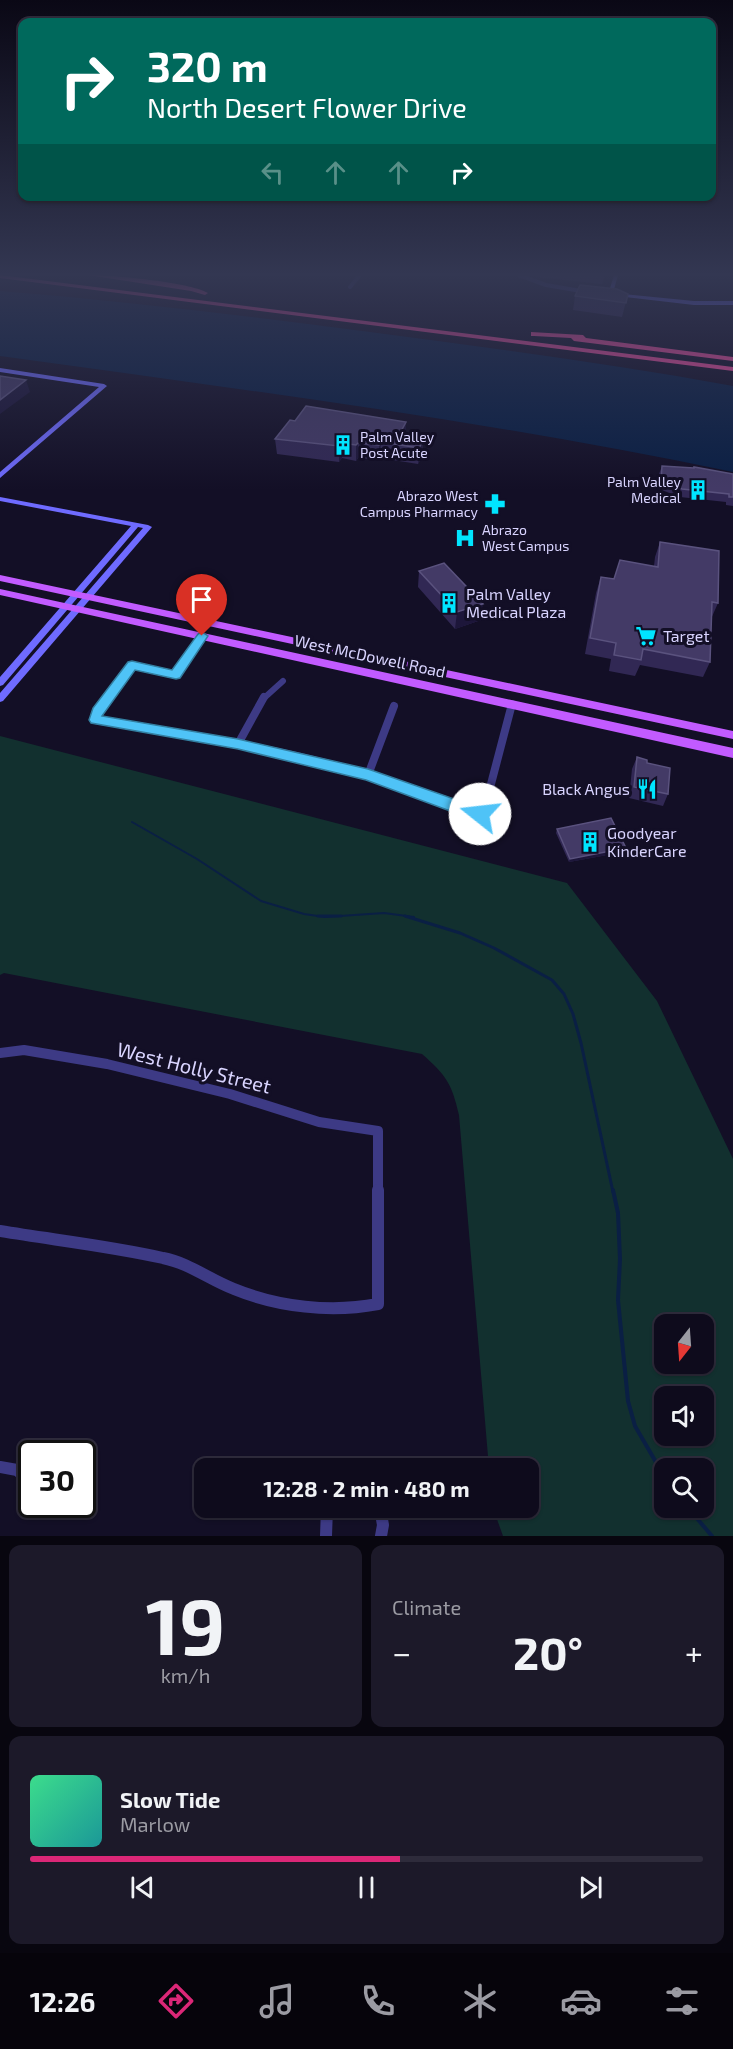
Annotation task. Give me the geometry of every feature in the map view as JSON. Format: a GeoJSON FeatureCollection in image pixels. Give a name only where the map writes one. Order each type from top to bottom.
{"type":"FeatureCollection","features":[{"type":"Feature","properties":{"kind":"highway"},"geometry":{"type":"LineString","coordinates":[[554,347],[733,378]]}},
{"type":"Feature","properties":{"kind":"highway"},"geometry":{"type":"LineString","coordinates":[[560,347],[733,369]]}},
{"type":"Feature","properties":{"kind":"highway"},"geometry":{"type":"LineString","coordinates":[[624,347],[733,360]]}},
{"type":"Feature","properties":{"kind":"highway"},"geometry":{"type":"LineString","coordinates":[[631,347],[733,360]]}},
{"type":"Feature","properties":{"kind":"highway"},"geometry":{"type":"LineString","coordinates":[[682,347],[733,351]]}},
{"type":"Feature","properties":{"kind":"main road","name":"West McDowell Road"},"geometry":{"type":"LineString","coordinates":[[0,578],[733,735]]}},
{"type":"Feature","properties":{"kind":"main road","name":"West McDowell Road"},"geometry":{"type":"LineString","coordinates":[[0,592],[733,753]]}},
{"type":"Feature","properties":{"kind":"main road"},"geometry":{"type":"LineString","coordinates":[[704,729],[704,746]]}},
{"type":"Feature","properties":{"kind":"street"},"geometry":{"type":"LineString","coordinates":[[0,370],[104,386],[0,476]]}},
{"type":"Feature","properties":{"kind":"street"},"geometry":{"type":"LineString","coordinates":[[0,499],[148,527],[0,699]]}},
{"type":"Feature","properties":{"kind":"street"},"geometry":{"type":"LineString","coordinates":[[0,682],[136,525]]}},
{"type":"Feature","properties":{"kind":"street"},"geometry":{"type":"LineString","coordinates":[[202,636],[176,675],[132,665],[97,712],[95,720],[238,744],[368,775],[461,810],[480,814],[486,803],[512,704]]}},
{"type":"Feature","properties":{"kind":"street"},"geometry":{"type":"LineString","coordinates":[[238,744],[265,695],[283,681]]}},
{"type":"Feature","properties":{"kind":"street"},"geometry":{"type":"LineString","coordinates":[[368,775],[394,706]]}},
{"type":"Feature","properties":{"kind":"street","name":"West Holly Street"},"geometry":{"type":"LineString","coordinates":[[0,1053],[24,1050],[107,1064],[230,1094],[319,1122],[378,1131],[378,1304],[353,1309],[308,1307],[269,1300],[233,1289],[208,1275],[165,1258],[0,1231]]}},
{"type":"Feature","properties":{"kind":"street"},"geometry":{"type":"LineString","coordinates":[[0,1467],[18,1471]]}},
{"type":"Feature","properties":{"kind":"street"},"geometry":{"type":"LineString","coordinates":[[325,1518],[326,1536]]}},
{"type":"Feature","properties":{"kind":"street"},"geometry":{"type":"LineString","coordinates":[[381,1536],[382,1518]]}},
{"type":"Feature","properties":{"kind":"green space"},"geometry":{"type":"Polygon","coordinates":[[[0,736],[567,883],[657,1001],[733,1159],[733,1536],[503,1536],[497,1518],[539,1518],[539,1458],[488,1458],[459,1115],[454,1095],[447,1081],[422,1054],[4,973],[0,975],[0,736]]]}},
{"type":"Feature","properties":{"kind":"water"},"geometry":{"type":"Polygon","coordinates":[[[0,347],[481,347],[597,363],[733,386],[733,472],[459,422],[0,356],[0,347]]]}},
{"type":"Feature","properties":{"kind":"building"},"geometry":{"type":"Polygon","coordinates":[[[0,376],[26,380],[0,400],[0,376]]]}},
{"type":"Feature","properties":{"kind":"building"},"geometry":{"type":"Polygon","coordinates":[[[306,406],[406,422],[398,437],[423,441],[419,448],[381,442],[379,445],[341,443],[339,446],[275,439],[290,420],[295,421],[306,406]]]}},
{"type":"Feature","properties":{"kind":"building"},"geometry":{"type":"Polygon","coordinates":[[[662,466],[694,467],[733,474],[733,497],[729,497],[729,494],[682,489],[661,481],[662,466]]]}},
{"type":"Feature","properties":{"kind":"building","name":"Target"},"geometry":{"type":"Polygon","coordinates":[[[660,542],[719,551],[718,603],[712,602],[710,662],[643,649],[641,660],[614,655],[616,643],[590,638],[601,577],[614,579],[620,560],[658,567],[660,542]]]}},
{"type":"Feature","properties":{"kind":"building"},"geometry":{"type":"Polygon","coordinates":[[[444,563],[483,604],[457,612],[419,571],[444,563]]]}},
{"type":"Feature","properties":{"kind":"building"},"geometry":{"type":"Polygon","coordinates":[[[637,757],[647,760],[647,763],[670,768],[668,794],[634,787],[637,757]]]}},
{"type":"Feature","properties":{"kind":"building","name":"Goodyear KinderCare"},"geometry":{"type":"Polygon","coordinates":[[[611,818],[626,848],[570,859],[557,829],[611,818]]]}},
{"type":"Feature","properties":{"kind":"waterway"},"geometry":{"type":"LineString","coordinates":[[132,822],[197,859],[261,901],[318,916]]}},
{"type":"Feature","properties":{"kind":"waterway"},"geometry":{"type":"LineString","coordinates":[[340,916],[384,913],[414,917]]}},
{"type":"Feature","properties":{"kind":"waterway"},"geometry":{"type":"LineString","coordinates":[[318,916],[340,916]]}},
{"type":"Feature","properties":{"kind":"waterway"},"geometry":{"type":"LineString","coordinates":[[318,916],[340,916]]}},
{"type":"Feature","properties":{"kind":"waterway"},"geometry":{"type":"LineString","coordinates":[[405,916],[460,933],[494,948],[552,980],[564,994],[573,1014],[581,1043],[613,1192]]}},
{"type":"Feature","properties":{"kind":"waterway"},"geometry":{"type":"LineString","coordinates":[[613,1190],[618,1213],[620,1259],[618,1300],[628,1401],[635,1426],[654,1459]]}},
{"type":"Feature","properties":{"kind":"waterway"},"geometry":{"type":"LineString","coordinates":[[697,1518],[712,1536]]}},
{"type":"Feature","properties":{"kind":"place","name":"Palm Valley Post Acute"},"geometry":{"type":"Point","coordinates":[343,445]}},
{"type":"Feature","properties":{"kind":"place","name":"Palm Valley Medical"},"geometry":{"type":"Point","coordinates":[698,490]}},
{"type":"Feature","properties":{"kind":"place","name":"Abrazo West Campus Pharmacy"},"geometry":{"type":"Point","coordinates":[495,504]}},
{"type":"Feature","properties":{"kind":"place","name":"Abrazo West Campus"},"geometry":{"type":"Point","coordinates":[465,538]}},
{"type":"Feature","properties":{"kind":"place","name":"Palm Valley Medical Plaza"},"geometry":{"type":"Point","coordinates":[449,603]}},
{"type":"Feature","properties":{"kind":"place","name":"Target"},"geometry":{"type":"Point","coordinates":[646,636]}},
{"type":"Feature","properties":{"kind":"place","name":"Black Angus"},"geometry":{"type":"Point","coordinates":[647,789]}},
{"type":"Feature","properties":{"kind":"place","name":"Goodyear KinderCare"},"geometry":{"type":"Point","coordinates":[590,842]}},
{"type":"Feature","properties":{"kind":"route"},"geometry":{"type":"LineString","coordinates":[[202,636],[176,675],[132,665],[97,712],[95,720],[238,744],[368,775],[461,810],[480,814]]}}]}
